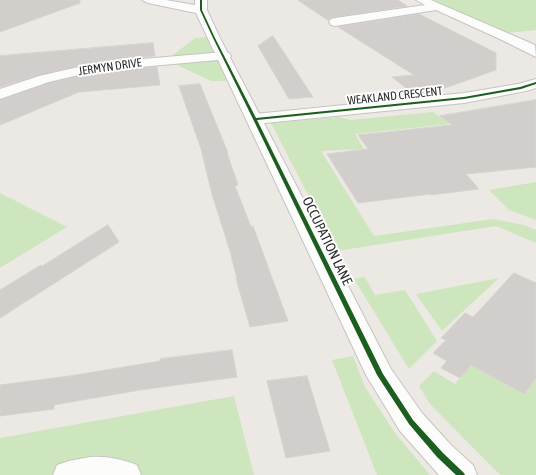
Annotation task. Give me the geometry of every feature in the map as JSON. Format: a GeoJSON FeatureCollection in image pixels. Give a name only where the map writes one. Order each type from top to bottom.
{"type":"FeatureCollection","features":[{"type":"Feature","properties":{"kind":"street"},"geometry":{"type":"LineString","coordinates":[[155,0],[201,5]]}},
{"type":"Feature","properties":{"kind":"street"},"geometry":{"type":"LineString","coordinates":[[422,0],[507,37],[530,48],[536,54]]}},
{"type":"Feature","properties":{"kind":"street","name":"OCCUPATION LANE"},"geometry":{"type":"LineString","coordinates":[[201,5],[224,56],[380,375],[411,422],[461,475]]}},
{"type":"Feature","properties":{"kind":"street"},"geometry":{"type":"LineString","coordinates":[[335,22],[436,7]]}},
{"type":"Feature","properties":{"kind":"street"},"geometry":{"type":"LineString","coordinates":[[507,37],[529,34]]}},
{"type":"Feature","properties":{"kind":"street","name":"JERMYN DRIVE"},"geometry":{"type":"LineString","coordinates":[[0,94],[44,79],[96,67],[224,56]]}},
{"type":"Feature","properties":{"kind":"street","name":"WEAKLAND CRESCENT"},"geometry":{"type":"LineString","coordinates":[[256,119],[464,98],[521,88],[536,83]]}},
{"type":"Feature","properties":{"kind":"street"},"geometry":{"type":"LineString","coordinates":[[69,475],[91,471],[113,471],[125,475]]}},
{"type":"Feature","properties":{"kind":"green space"},"geometry":{"type":"Polygon","coordinates":[[[430,0],[536,0],[536,30],[507,33],[430,0]]]}},
{"type":"Feature","properties":{"kind":"green space"},"geometry":{"type":"Polygon","coordinates":[[[206,37],[227,81],[211,81],[177,65],[173,55],[195,38],[206,37]]]}},
{"type":"Feature","properties":{"kind":"green space"},"geometry":{"type":"Polygon","coordinates":[[[433,112],[450,124],[355,134],[364,149],[321,151],[374,236],[493,219],[524,225],[536,230],[536,243],[496,226],[337,251],[271,123],[340,117],[350,120],[433,112]]]}},
{"type":"Feature","properties":{"kind":"green space"},"geometry":{"type":"Polygon","coordinates":[[[536,182],[536,220],[509,210],[489,190],[536,182]]]}},
{"type":"Feature","properties":{"kind":"green space"},"geometry":{"type":"Polygon","coordinates":[[[0,193],[67,227],[0,268],[0,193]]]}},
{"type":"Feature","properties":{"kind":"green space"},"geometry":{"type":"Polygon","coordinates":[[[365,277],[375,295],[405,290],[437,341],[409,369],[354,279],[365,277]]]}},
{"type":"Feature","properties":{"kind":"green space"},"geometry":{"type":"Polygon","coordinates":[[[499,278],[442,331],[416,294],[499,278]]]}},
{"type":"Feature","properties":{"kind":"green space"},"geometry":{"type":"Polygon","coordinates":[[[353,356],[365,387],[395,433],[430,475],[377,475],[332,360],[353,356]]]}},
{"type":"Feature","properties":{"kind":"green space"},"geometry":{"type":"Polygon","coordinates":[[[471,365],[524,394],[536,378],[536,475],[501,475],[430,404],[419,386],[434,371],[455,384],[471,365]]]}},
{"type":"Feature","properties":{"kind":"green space"},"geometry":{"type":"Polygon","coordinates":[[[234,396],[254,475],[0,475],[0,438],[234,396]]]}},
{"type":"Feature","properties":{"kind":"building"},"geometry":{"type":"Polygon","coordinates":[[[0,0],[80,0],[80,3],[0,32],[0,0]]]}},
{"type":"Feature","properties":{"kind":"building"},"geometry":{"type":"Polygon","coordinates":[[[298,0],[398,0],[407,6],[335,17],[328,20],[298,0]]]}},
{"type":"Feature","properties":{"kind":"building"},"geometry":{"type":"Polygon","coordinates":[[[419,14],[496,53],[496,70],[425,95],[416,96],[392,77],[414,75],[338,27],[419,14]]]}},
{"type":"Feature","properties":{"kind":"building"},"geometry":{"type":"Polygon","coordinates":[[[273,36],[313,97],[289,99],[258,46],[273,36]]]}},
{"type":"Feature","properties":{"kind":"building"},"geometry":{"type":"Polygon","coordinates":[[[153,43],[155,56],[96,62],[39,75],[0,87],[0,56],[153,43]]]}},
{"type":"Feature","properties":{"kind":"building"},"geometry":{"type":"Polygon","coordinates":[[[157,67],[160,85],[79,92],[0,125],[0,100],[49,83],[96,72],[157,67]]]}},
{"type":"Feature","properties":{"kind":"building"},"geometry":{"type":"Polygon","coordinates":[[[200,84],[228,153],[238,185],[235,186],[251,227],[253,226],[288,321],[250,327],[236,279],[230,251],[212,194],[201,149],[179,86],[200,84]]]}},
{"type":"Feature","properties":{"kind":"building"},"geometry":{"type":"Polygon","coordinates":[[[536,100],[536,167],[466,174],[479,189],[358,203],[327,154],[368,149],[358,135],[452,125],[440,116],[536,100]]]}},
{"type":"Feature","properties":{"kind":"building"},"geometry":{"type":"Polygon","coordinates":[[[108,225],[119,242],[0,318],[0,290],[108,225]]]}},
{"type":"Feature","properties":{"kind":"building"},"geometry":{"type":"Polygon","coordinates":[[[514,273],[536,283],[536,378],[524,394],[471,365],[460,378],[441,368],[447,361],[433,353],[446,340],[441,338],[465,313],[473,317],[514,273]]]}},
{"type":"Feature","properties":{"kind":"building"},"geometry":{"type":"Polygon","coordinates":[[[232,350],[237,377],[140,390],[54,405],[54,409],[0,416],[0,385],[69,376],[160,361],[160,359],[232,350]]]}},
{"type":"Feature","properties":{"kind":"building"},"geometry":{"type":"Polygon","coordinates":[[[307,376],[330,451],[286,458],[267,381],[307,376]]]}},
{"type":"Feature","properties":{"kind":"cycle path"},"geometry":{"type":"LineString","coordinates":[[201,0],[201,10],[214,38],[380,375],[411,422],[440,455],[461,475]]}},
{"type":"Feature","properties":{"kind":"cycle path"},"geometry":{"type":"LineString","coordinates":[[255,119],[464,98],[521,88],[536,83]]}}]}
